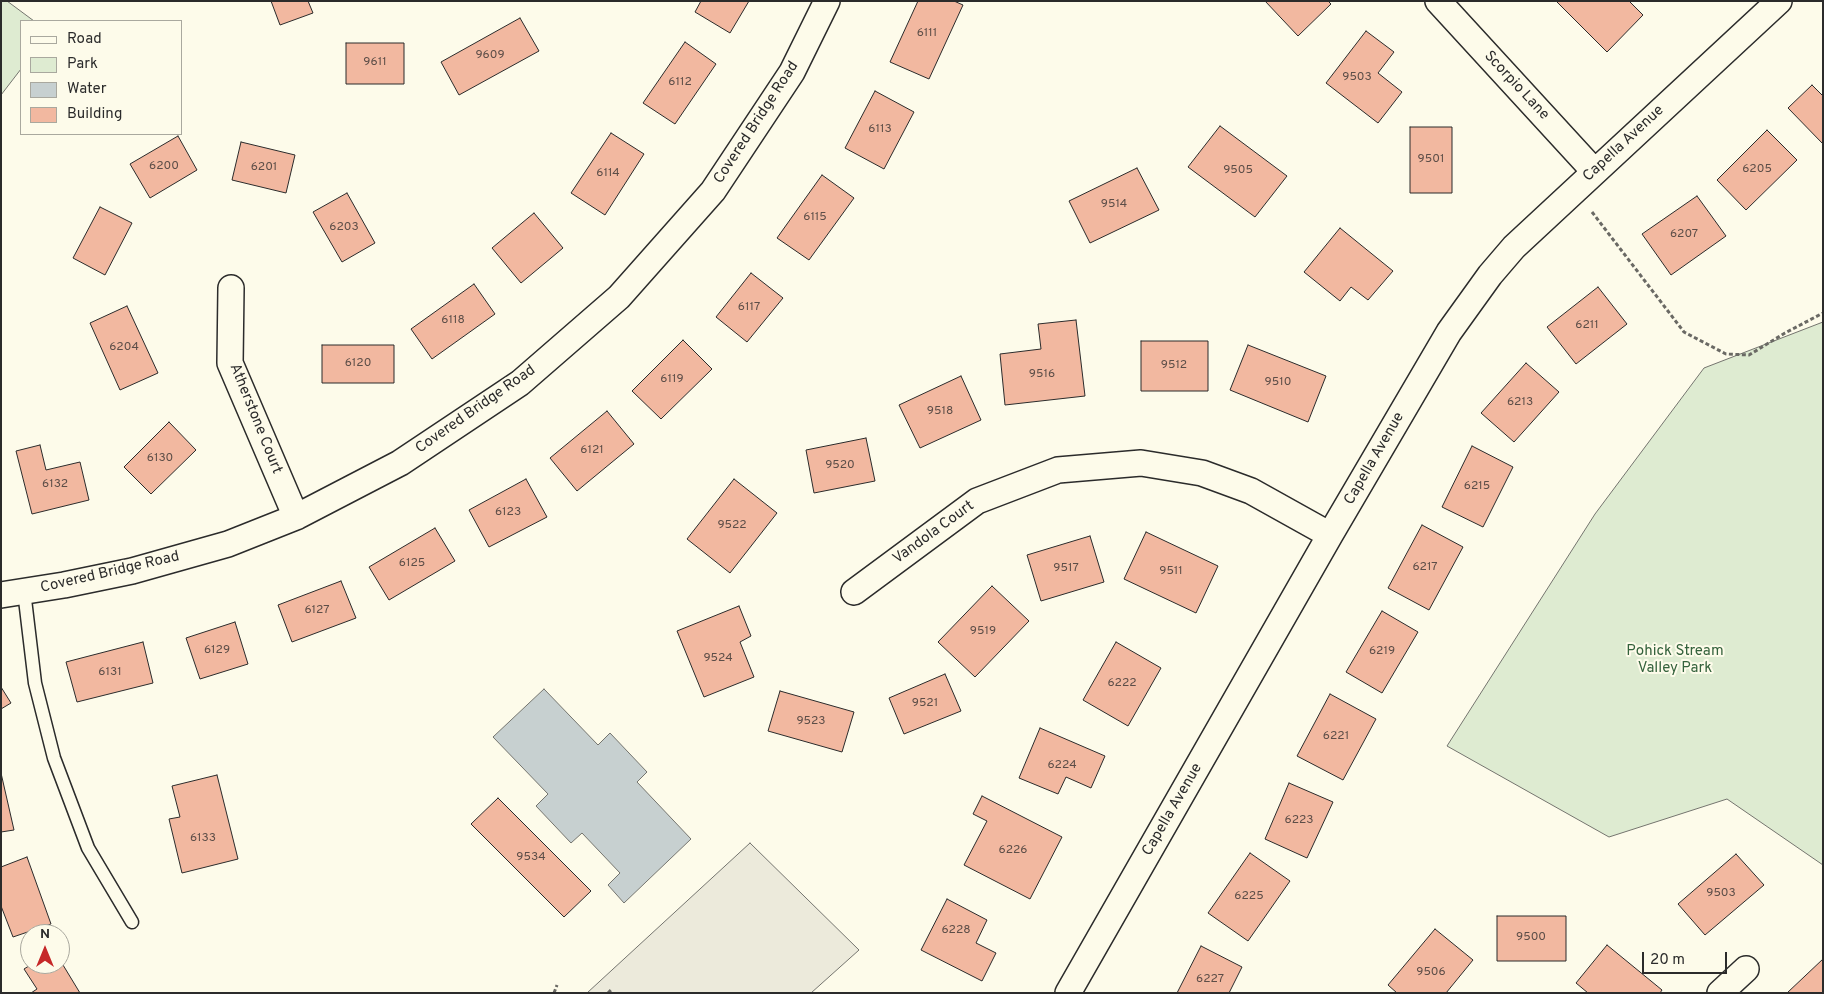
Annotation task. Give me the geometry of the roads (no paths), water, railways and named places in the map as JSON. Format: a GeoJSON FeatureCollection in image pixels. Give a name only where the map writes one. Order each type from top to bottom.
{"type":"FeatureCollection","features":[{"type":"Feature","properties":{"kind":"street","name":"Covered Bridge Road"},"geometry":{"type":"LineString","coordinates":[[13,593],[132,571],[228,544],[296,517],[400,464],[520,383],[619,297],[713,191],[792,72],[827,1]]}},
{"type":"Feature","properties":{"kind":"street","name":"Scorpio Lane"},"geometry":{"type":"LineString","coordinates":[[1438,1],[1594,171]]}},
{"type":"Feature","properties":{"kind":"street","name":"Capella Avenue"},"geometry":{"type":"LineString","coordinates":[[1068,993],[1330,535],[1449,332],[1490,274],[1514,247],[1594,171],[1780,1]]}},
{"type":"Feature","properties":{"kind":"street","name":"Atherstone Court"},"geometry":{"type":"LineString","coordinates":[[231,288],[230,363],[296,517]]}},
{"type":"Feature","properties":{"kind":"street","name":"Vandola Court"},"geometry":{"type":"LineString","coordinates":[[854,592],[977,501],[1058,470],[1141,463],[1202,473],[1251,491],[1330,535]]}},
{"type":"Feature","properties":{"kind":"street"},"geometry":{"type":"LineString","coordinates":[[1720,993],[1746,970]]}},
{"type":"Feature","properties":{"kind":"lane"},"geometry":{"type":"LineString","coordinates":[[13,593],[54,758],[88,848],[132,922]]}},
{"type":"Feature","properties":{"kind":"water"},"geometry":{"type":"Polygon","coordinates":[[[544,689],[598,745],[610,733],[647,772],[637,782],[691,839],[624,903],[608,885],[620,873],[582,833],[571,843],[536,806],[548,794],[493,737],[544,689]]]}},
{"type":"Feature","properties":{"kind":"park label","name":"Pohick Stream Valley Park"},"geometry":{"type":"Point","coordinates":[1675,660]}}]}
